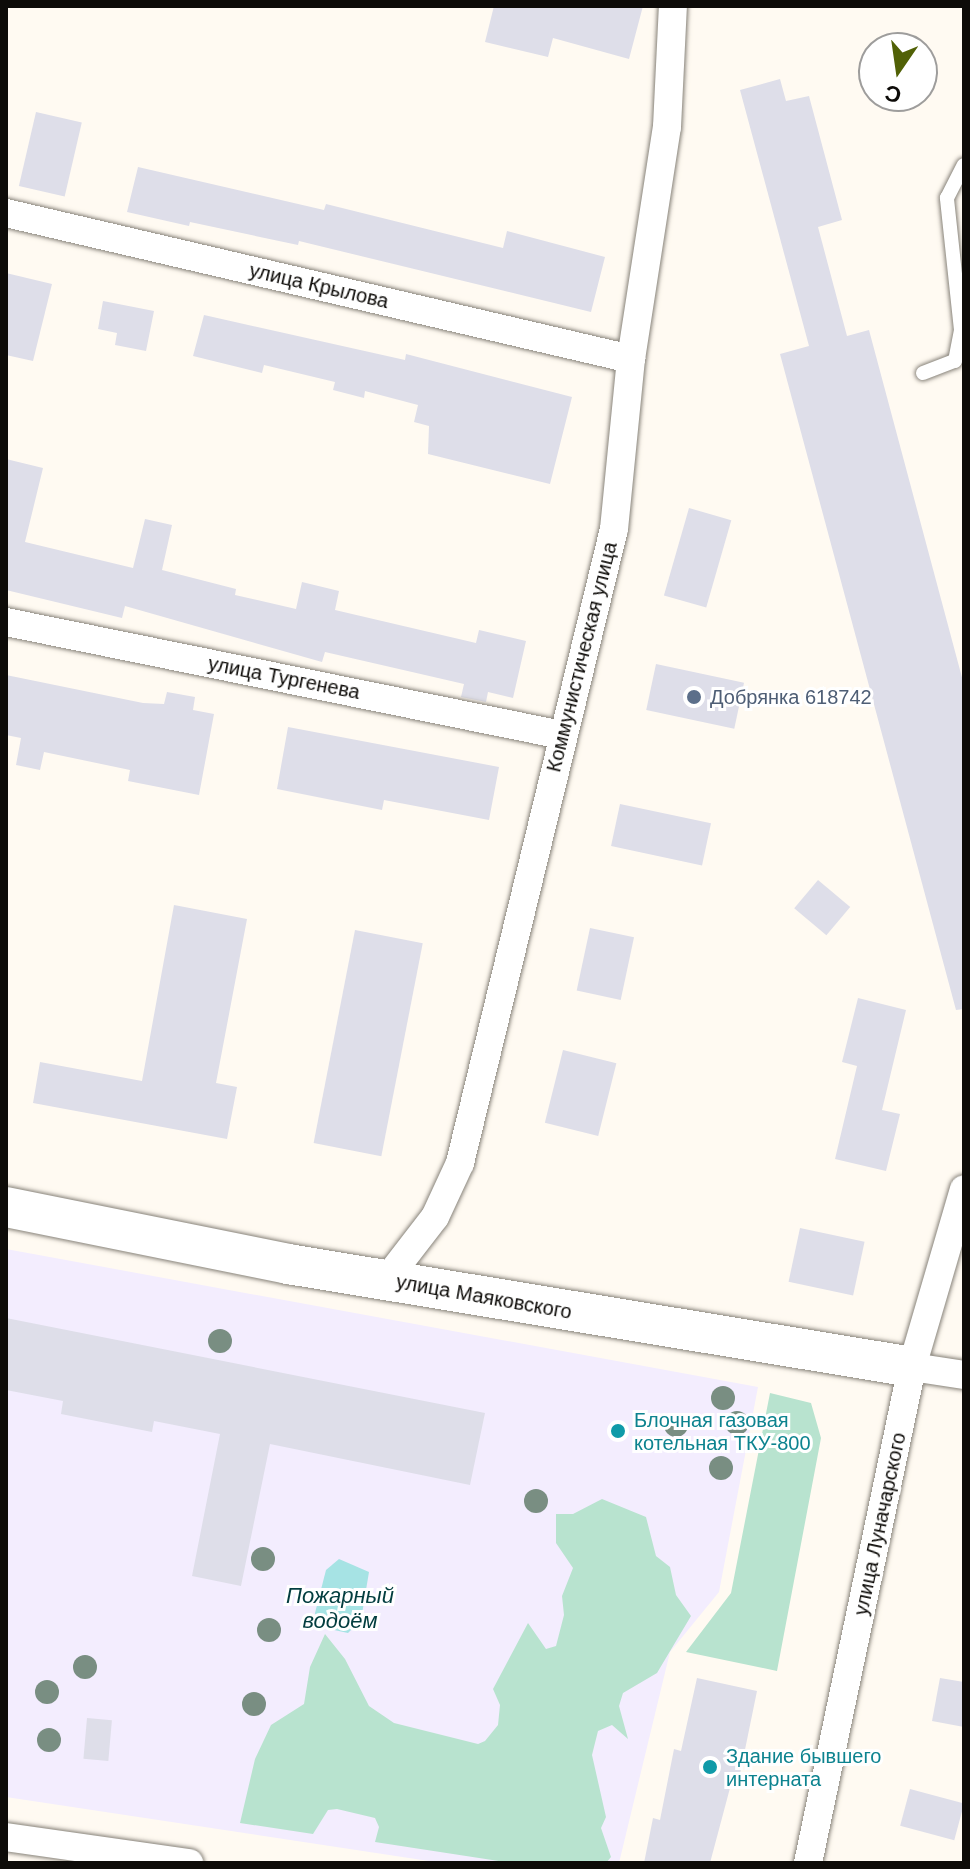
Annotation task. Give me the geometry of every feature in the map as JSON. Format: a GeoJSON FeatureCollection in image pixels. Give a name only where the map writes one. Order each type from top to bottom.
{"type":"FeatureCollection","features":[{"type":"Feature","properties":{"kind":"street","name":"Коммунистическая улица"},"geometry":{"type":"LineString","coordinates":[[387,1279],[435,1217],[460,1163],[614,529],[631,359],[667,127],[673,6]]}},
{"type":"Feature","properties":{"kind":"street","name":"улица Крылова"},"geometry":{"type":"LineString","coordinates":[[6,213],[631,359]]}},
{"type":"Feature","properties":{"kind":"street","name":"улица Тургенева"},"geometry":{"type":"LineString","coordinates":[[6,622],[562,735]]}},
{"type":"Feature","properties":{"kind":"street","name":"улица Луначарского"},"geometry":{"type":"LineString","coordinates":[[808,1863],[912,1367],[964,1189]]}},
{"type":"Feature","properties":{"kind":"street","name":"улица Маяковского"},"geometry":{"type":"LineString","coordinates":[[6,1207],[387,1279],[964,1375]]}},
{"type":"Feature","properties":{"kind":"street"},"geometry":{"type":"LineString","coordinates":[[6,1837],[189,1863]]}},
{"type":"Feature","properties":{"kind":"lane"},"geometry":{"type":"LineString","coordinates":[[923,373],[955,361],[961,330],[947,198],[964,165]]}},
{"type":"Feature","properties":{"kind":"shaded area"},"geometry":{"type":"Polygon","coordinates":[[[6,1249],[758,1387],[719,1592],[670,1652],[619,1863],[442,1863],[6,1797],[6,1249]]]}},
{"type":"Feature","properties":{"kind":"green space"},"geometry":{"type":"Polygon","coordinates":[[[770,1393],[811,1403],[821,1438],[777,1671],[686,1652],[731,1593],[770,1393]]]}},
{"type":"Feature","properties":{"kind":"green space"},"geometry":{"type":"Polygon","coordinates":[[[602,1499],[646,1517],[656,1556],[670,1567],[676,1595],[691,1616],[657,1673],[623,1693],[619,1706],[628,1739],[612,1725],[598,1731],[592,1755],[606,1817],[601,1828],[611,1857],[606,1863],[512,1863],[375,1842],[379,1827],[375,1818],[337,1809],[328,1810],[313,1834],[240,1823],[255,1759],[271,1725],[304,1704],[310,1667],[325,1634],[345,1659],[369,1706],[394,1723],[478,1744],[485,1741],[498,1725],[500,1705],[493,1689],[528,1623],[546,1649],[556,1646],[564,1615],[562,1596],[573,1568],[556,1543],[556,1514],[573,1514],[602,1499]]]}},
{"type":"Feature","properties":{"kind":"water","name":"Пожарный водоём"},"geometry":{"type":"Polygon","coordinates":[[[339,1559],[369,1572],[361,1620],[348,1633],[325,1628],[316,1622],[315,1613],[326,1570],[339,1559]]]}},
{"type":"Feature","properties":{"kind":"building"},"geometry":{"type":"Polygon","coordinates":[[[494,6],[643,6],[629,59],[553,38],[548,57],[485,42],[494,6]]]}},
{"type":"Feature","properties":{"kind":"building"},"geometry":{"type":"Polygon","coordinates":[[[780,79],[786,101],[809,96],[842,220],[818,227],[847,336],[869,330],[964,685],[964,1009],[956,1010],[780,354],[809,346],[740,90],[780,79]]]}},
{"type":"Feature","properties":{"kind":"building"},"geometry":{"type":"Polygon","coordinates":[[[36,112],[82,123],[65,197],[19,186],[36,112]]]}},
{"type":"Feature","properties":{"kind":"building"},"geometry":{"type":"Polygon","coordinates":[[[138,167],[324,210],[326,204],[503,248],[507,231],[605,257],[591,312],[299,241],[298,245],[127,212],[138,167]]]}},
{"type":"Feature","properties":{"kind":"building"},"geometry":{"type":"Polygon","coordinates":[[[6,273],[52,284],[33,361],[6,355],[6,273]]]}},
{"type":"Feature","properties":{"kind":"building"},"geometry":{"type":"Polygon","coordinates":[[[103,301],[154,311],[146,351],[115,345],[117,333],[98,329],[103,301]]]}},
{"type":"Feature","properties":{"kind":"building"},"geometry":{"type":"Polygon","coordinates":[[[204,315],[405,360],[406,354],[572,397],[550,484],[428,454],[429,426],[414,422],[418,405],[365,391],[364,398],[333,390],[335,382],[264,365],[262,373],[193,356],[204,315]]]}},
{"type":"Feature","properties":{"kind":"building"},"geometry":{"type":"Polygon","coordinates":[[[6,459],[43,468],[25,542],[133,568],[145,519],[172,525],[162,570],[236,589],[235,595],[296,609],[302,582],[339,591],[335,610],[476,643],[479,630],[526,641],[513,698],[488,692],[486,702],[461,697],[464,684],[325,652],[322,662],[125,606],[122,618],[6,590],[6,459]]]}},
{"type":"Feature","properties":{"kind":"building"},"geometry":{"type":"Polygon","coordinates":[[[689,508],[731,520],[706,608],[664,595],[689,508]]]}},
{"type":"Feature","properties":{"kind":"building"},"geometry":{"type":"Polygon","coordinates":[[[656,664],[744,683],[734,729],[646,710],[656,664]]]}},
{"type":"Feature","properties":{"kind":"building"},"geometry":{"type":"Polygon","coordinates":[[[6,675],[143,703],[164,704],[167,692],[195,697],[193,710],[214,714],[199,795],[128,781],[130,770],[44,752],[40,770],[16,765],[21,738],[6,735],[6,675]]]}},
{"type":"Feature","properties":{"kind":"building"},"geometry":{"type":"Polygon","coordinates":[[[288,727],[499,767],[489,820],[384,800],[382,810],[277,789],[288,727]]]}},
{"type":"Feature","properties":{"kind":"building"},"geometry":{"type":"Polygon","coordinates":[[[620,804],[711,823],[702,865],[611,846],[620,804]]]}},
{"type":"Feature","properties":{"kind":"building"},"geometry":{"type":"Polygon","coordinates":[[[818,880],[850,907],[826,935],[794,908],[818,880]]]}},
{"type":"Feature","properties":{"kind":"building"},"geometry":{"type":"Polygon","coordinates":[[[174,905],[247,919],[216,1083],[237,1087],[227,1139],[33,1103],[40,1062],[142,1081],[174,905]]]}},
{"type":"Feature","properties":{"kind":"building"},"geometry":{"type":"Polygon","coordinates":[[[590,928],[634,937],[621,1000],[577,991],[590,928]]]}},
{"type":"Feature","properties":{"kind":"building"},"geometry":{"type":"Polygon","coordinates":[[[355,930],[423,943],[381,1156],[314,1143],[355,930]]]}},
{"type":"Feature","properties":{"kind":"building"},"geometry":{"type":"Polygon","coordinates":[[[858,998],[906,1010],[882,1110],[900,1114],[886,1171],[835,1159],[857,1066],[842,1062],[858,998]]]}},
{"type":"Feature","properties":{"kind":"building"},"geometry":{"type":"Polygon","coordinates":[[[563,1050],[616,1063],[598,1136],[545,1123],[563,1050]]]}},
{"type":"Feature","properties":{"kind":"building"},"geometry":{"type":"Polygon","coordinates":[[[800,1228],[865,1242],[853,1296],[789,1282],[800,1228]]]}},
{"type":"Feature","properties":{"kind":"building"},"geometry":{"type":"Polygon","coordinates":[[[6,1318],[485,1413],[470,1485],[270,1444],[241,1586],[192,1576],[220,1434],[154,1421],[152,1432],[61,1414],[63,1401],[6,1390],[6,1318]]]}},
{"type":"Feature","properties":{"kind":"building","name":"Здание бывшего интерната"},"geometry":{"type":"Polygon","coordinates":[[[697,1678],[757,1691],[740,1774],[734,1773],[710,1863],[644,1863],[653,1818],[660,1820],[674,1749],[681,1751],[697,1678]]]}},
{"type":"Feature","properties":{"kind":"building"},"geometry":{"type":"Polygon","coordinates":[[[940,1678],[964,1682],[964,1727],[932,1721],[940,1678]]]}},
{"type":"Feature","properties":{"kind":"building"},"geometry":{"type":"Polygon","coordinates":[[[87,1718],[112,1720],[108,1761],[83,1759],[87,1718]]]}},
{"type":"Feature","properties":{"kind":"building"},"geometry":{"type":"Polygon","coordinates":[[[910,1789],[964,1803],[954,1840],[900,1826],[910,1789]]]}},
{"type":"Feature","properties":{"kind":"place","name":"Добрянка 618742"},"geometry":{"type":"Point","coordinates":[694,697]}},
{"type":"Feature","properties":{"kind":"place","name":"Блочная газовая котельная ТКУ-800"},"geometry":{"type":"Point","coordinates":[618,1431]}},
{"type":"Feature","properties":{"kind":"place","name":"Здание бывшего интерната"},"geometry":{"type":"Point","coordinates":[710,1767]}}]}
